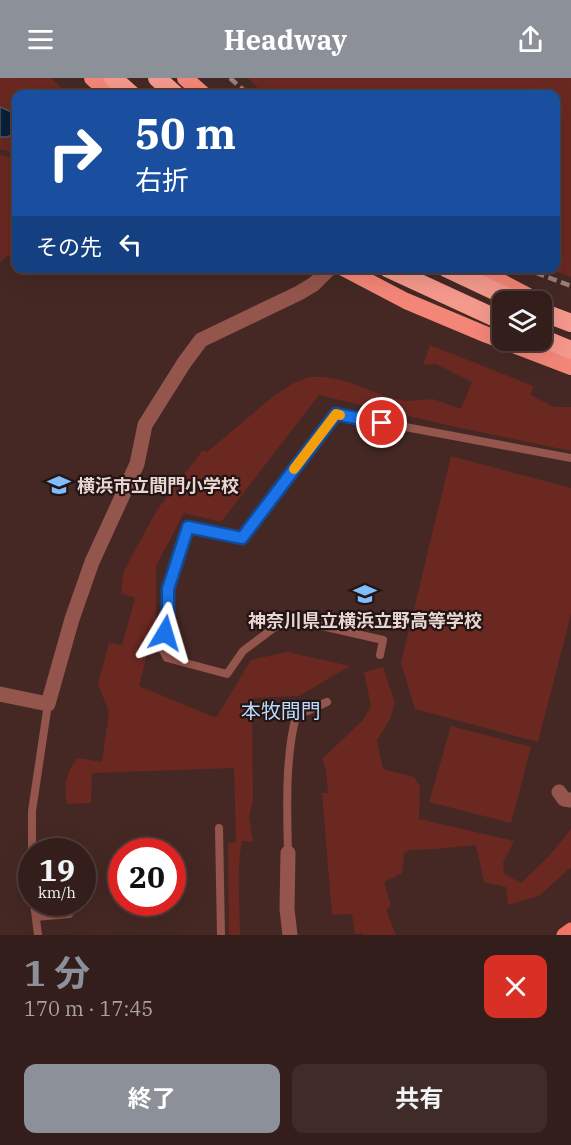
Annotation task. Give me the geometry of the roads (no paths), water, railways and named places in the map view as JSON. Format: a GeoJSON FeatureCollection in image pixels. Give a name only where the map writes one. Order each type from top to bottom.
{"type":"FeatureCollection","features":[{"type":"Feature","properties":{"kind":"highway"},"geometry":{"type":"LineString","coordinates":[[92,78],[106,90]]}},
{"type":"Feature","properties":{"kind":"highway"},"geometry":{"type":"LineString","coordinates":[[113,78],[126,90]]}},
{"type":"Feature","properties":{"kind":"highway"},"geometry":{"type":"LineString","coordinates":[[120,78],[134,90]]}},
{"type":"Feature","properties":{"kind":"highway"},"geometry":{"type":"LineString","coordinates":[[152,78],[165,90]]}},
{"type":"Feature","properties":{"kind":"highway"},"geometry":{"type":"LineString","coordinates":[[157,78],[170,90]]}},
{"type":"Feature","properties":{"kind":"highway"},"geometry":{"type":"LineString","coordinates":[[185,78],[198,90]]}},
{"type":"Feature","properties":{"kind":"highway"},"geometry":{"type":"LineString","coordinates":[[353,273],[406,301],[571,367]]}},
{"type":"Feature","properties":{"kind":"highway"},"geometry":{"type":"LineString","coordinates":[[398,273],[492,315]]}},
{"type":"Feature","properties":{"kind":"highway"},"geometry":{"type":"LineString","coordinates":[[406,273],[492,314]]}},
{"type":"Feature","properties":{"kind":"highway"},"geometry":{"type":"LineString","coordinates":[[448,273],[492,294]]}},
{"type":"Feature","properties":{"kind":"highway"},"geometry":{"type":"LineString","coordinates":[[457,273],[495,291]]}},
{"type":"Feature","properties":{"kind":"highway"},"geometry":{"type":"LineString","coordinates":[[485,273],[520,291]]}},
{"type":"Feature","properties":{"kind":"highway"},"geometry":{"type":"LineString","coordinates":[[552,308],[571,317]]}},
{"type":"Feature","properties":{"kind":"highway"},"geometry":{"type":"LineString","coordinates":[[552,317],[571,325]]}},
{"type":"Feature","properties":{"kind":"highway"},"geometry":{"type":"LineString","coordinates":[[552,337],[571,345]]}},
{"type":"Feature","properties":{"kind":"highway"},"geometry":{"type":"LineString","coordinates":[[552,342],[571,350]]}},
{"type":"Feature","properties":{"kind":"main road"},"geometry":{"type":"LineString","coordinates":[[564,935],[571,930]]}},
{"type":"Feature","properties":{"kind":"street"},"geometry":{"type":"LineString","coordinates":[[0,694],[48,704],[72,620],[92,562],[137,464],[145,425],[201,340],[299,293],[314,284],[325,273]]}},
{"type":"Feature","properties":{"kind":"street"},"geometry":{"type":"LineString","coordinates":[[288,853],[287,909],[290,935]]}},
{"type":"Feature","properties":{"kind":"lane"},"geometry":{"type":"LineString","coordinates":[[380,655],[383,640],[287,618],[243,651],[227,674],[167,658],[161,647],[168,619],[168,589],[188,527],[242,538],[336,414],[571,458]]}},
{"type":"Feature","properties":{"kind":"lane"},"geometry":{"type":"LineString","coordinates":[[288,853],[287,796],[292,733],[296,716],[327,702]]}},
{"type":"Feature","properties":{"kind":"lane"},"geometry":{"type":"LineString","coordinates":[[32,838],[32,812],[48,704]]}},
{"type":"Feature","properties":{"kind":"lane"},"geometry":{"type":"LineString","coordinates":[[219,828],[221,935]]}},
{"type":"Feature","properties":{"kind":"lane"},"geometry":{"type":"LineString","coordinates":[[38,935],[36,918],[52,916]]}},
{"type":"Feature","properties":{"kind":"water"},"geometry":{"type":"Polygon","coordinates":[[[0,107],[12,112],[12,135],[0,137],[0,107]]]}},
{"type":"Feature","properties":{"kind":"railway"},"geometry":{"type":"LineString","coordinates":[[230,78],[244,90]]}},
{"type":"Feature","properties":{"kind":"railway"},"geometry":{"type":"LineString","coordinates":[[536,273],[571,286]]}},
{"type":"Feature","properties":{"kind":"place","name":"横浜市立間門小学校"},"geometry":{"type":"Point","coordinates":[59,485]}},
{"type":"Feature","properties":{"kind":"place","name":"神奈川県立横浜立野高等学校"},"geometry":{"type":"Point","coordinates":[365,594]}},
{"type":"Feature","properties":{"kind":"district","name":"本牧間門"},"geometry":{"type":"Point","coordinates":[281,710]}}]}
